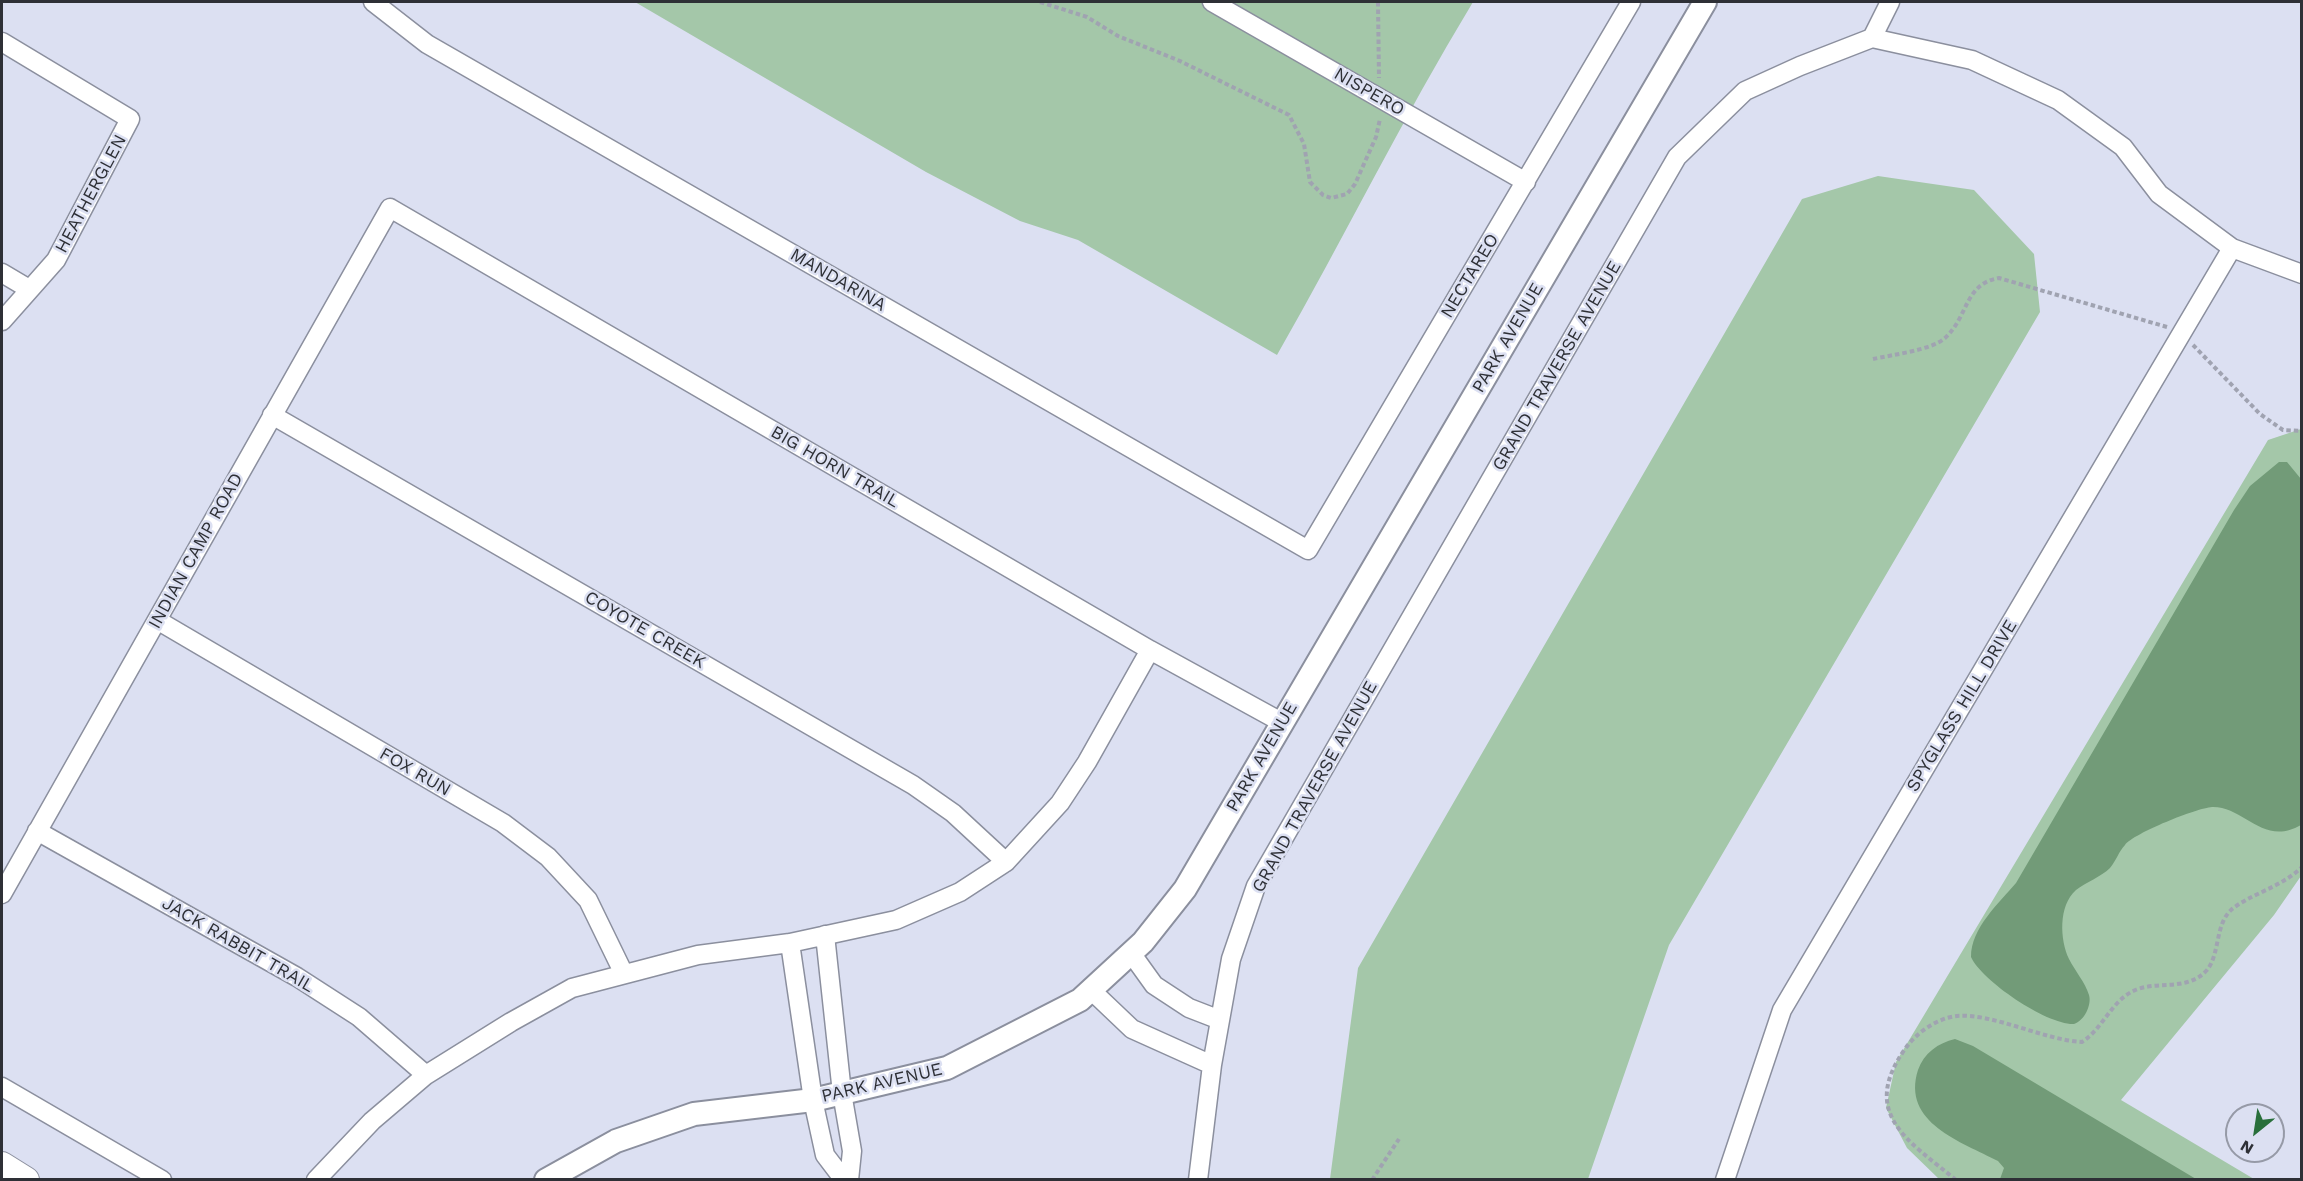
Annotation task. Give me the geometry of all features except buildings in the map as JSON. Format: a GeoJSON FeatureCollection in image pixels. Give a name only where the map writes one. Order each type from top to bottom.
{"type":"FeatureCollection","features":[{"type":"Feature","properties":{"kind":"main road"},"geometry":{"type":"LineString","coordinates":[[2,1165],[26,1179]]}},
{"type":"Feature","properties":{"kind":"street","name":"MANDARINA"},"geometry":{"type":"LineString","coordinates":[[373,2],[427,44],[1308,550]]}},
{"type":"Feature","properties":{"kind":"street","name":"NISPERO"},"geometry":{"type":"LineString","coordinates":[[1212,2],[1526,182]]}},
{"type":"Feature","properties":{"kind":"street","name":"NECTAREO"},"geometry":{"type":"LineString","coordinates":[[1308,550],[1630,2]]}},
{"type":"Feature","properties":{"kind":"street","name":"PARK AVENUE"},"geometry":{"type":"LineString","coordinates":[[546,1179],[616,1141],[694,1114],[813,1100],[947,1068],[1080,1000],[1131,953],[1185,889],[1704,2]]}},
{"type":"Feature","properties":{"kind":"street"},"geometry":{"type":"LineString","coordinates":[[1890,2],[1872,38],[1972,60],[2058,100],[2123,147],[2159,194],[2232,248],[2301,274]]}},
{"type":"Feature","properties":{"kind":"street","name":"GRAND TRAVERSE AVENUE"},"geometry":{"type":"LineString","coordinates":[[1198,1179],[1212,1065],[1231,959],[1256,886],[1677,157],[1745,91],[1800,66],[1872,38]]}},
{"type":"Feature","properties":{"kind":"street","name":"HEATHERGLEN"},"geometry":{"type":"LineString","coordinates":[[2,42],[130,119],[56,260],[2,321]]}},
{"type":"Feature","properties":{"kind":"street","name":"BIG HORN TRAIL"},"geometry":{"type":"LineString","coordinates":[[390,208],[1150,650],[1282,723]]}},
{"type":"Feature","properties":{"kind":"street","name":"INDIAN CAMP ROAD"},"geometry":{"type":"LineString","coordinates":[[2,894],[390,208]]}},
{"type":"Feature","properties":{"kind":"street","name":"SPYGLASS HILL DRIVE"},"geometry":{"type":"LineString","coordinates":[[1725,1179],[1782,1010],[2232,248]]}},
{"type":"Feature","properties":{"kind":"street"},"geometry":{"type":"LineString","coordinates":[[2,273],[29,289]]}},
{"type":"Feature","properties":{"kind":"street","name":"COYOTE CREEK"},"geometry":{"type":"LineString","coordinates":[[272,415],[913,785],[953,813],[1006,862]]}},
{"type":"Feature","properties":{"kind":"street","name":"FOX RUN"},"geometry":{"type":"LineString","coordinates":[[157,620],[503,823],[548,857],[588,900],[624,974]]}},
{"type":"Feature","properties":{"kind":"street"},"geometry":{"type":"LineString","coordinates":[[316,1179],[365,1127],[426,1075],[511,1022],[572,988],[698,955],[790,943],[896,920],[960,892],[1006,862],[1060,803],[1087,762],[1150,650]]}},
{"type":"Feature","properties":{"kind":"street","name":"JACK RABBIT TRAIL"},"geometry":{"type":"LineString","coordinates":[[37,831],[297,977],[359,1017],[426,1075]]}},
{"type":"Feature","properties":{"kind":"street"},"geometry":{"type":"LineString","coordinates":[[825,935],[842,1093],[852,1151],[849,1179]]}},
{"type":"Feature","properties":{"kind":"street"},"geometry":{"type":"LineString","coordinates":[[790,943],[813,1100],[825,1155],[844,1179]]}},
{"type":"Feature","properties":{"kind":"street"},"geometry":{"type":"LineString","coordinates":[[1131,953],[1154,985],[1189,1008],[1220,1020]]}},
{"type":"Feature","properties":{"kind":"street"},"geometry":{"type":"LineString","coordinates":[[1090,990],[1132,1029],[1212,1065]]}},
{"type":"Feature","properties":{"kind":"street"},"geometry":{"type":"LineString","coordinates":[[2,1087],[162,1179]]}},
{"type":"Feature","properties":{"kind":"path"},"geometry":{"type":"LineString","coordinates":[[1040,2],[1086,17],[1118,36],[1180,61],[1289,114],[1304,144],[1310,182],[1323,195],[1331,198],[1347,194],[1361,173],[1378,128],[1380,98],[1378,2]]}},
{"type":"Feature","properties":{"kind":"path"},"geometry":{"type":"LineString","coordinates":[[1873,359],[1912,351],[1944,340],[1964,313],[1974,290],[1984,280],[1999,278],[2167,327],[2199,349],[2260,414],[2283,430],[2301,430]]}},
{"type":"Feature","properties":{"kind":"path"},"geometry":{"type":"LineString","coordinates":[[1956,1179],[1911,1143],[1895,1124],[1887,1108],[1885,1090],[1888,1077],[1898,1059],[1918,1035],[1943,1019],[1969,1016],[2082,1042],[2128,993],[2140,988],[2187,984],[2201,975],[2208,968],[2224,920],[2231,910],[2270,890],[2301,867]]}},
{"type":"Feature","properties":{"kind":"path"},"geometry":{"type":"LineString","coordinates":[[1372,1179],[1399,1139]]}},
{"type":"Feature","properties":{"kind":"shaded area"},"geometry":{"type":"Polygon","coordinates":[[[635,2],[1473,2],[1422,89],[1277,355],[1078,240],[1020,221],[926,172],[635,2]]]}},
{"type":"Feature","properties":{"kind":"shaded area"},"geometry":{"type":"Polygon","coordinates":[[[1878,176],[1974,190],[2034,254],[2040,312],[1669,945],[1588,1179],[1330,1179],[1358,968],[1802,199],[1878,176]]]}},
{"type":"Feature","properties":{"kind":"shaded area"},"geometry":{"type":"Polygon","coordinates":[[[2301,429],[2301,876],[2274,915],[2121,1100],[2254,1179],[1939,1179],[1907,1148],[1886,1108],[1896,1062],[2268,440],[2301,429]]]}},
{"type":"Feature","properties":{"kind":"shaded area"},"geometry":{"type":"Polygon","coordinates":[[[2279,462],[2287,462],[2301,479],[2301,825],[2288,831],[2265,829],[2234,812],[2212,807],[2166,822],[2131,840],[2123,847],[2110,868],[2076,890],[2066,905],[2062,923],[2064,942],[2069,959],[2089,995],[2086,1012],[2081,1020],[2074,1024],[2048,1017],[2032,1010],[2001,989],[1977,967],[1971,957],[1976,936],[1987,917],[2016,883],[2234,510],[2250,486],[2279,462]]]}},
{"type":"Feature","properties":{"kind":"shaded area"},"geometry":{"type":"Polygon","coordinates":[[[1955,1039],[1973,1046],[2196,1179],[2000,1179],[2004,1168],[1998,1161],[1952,1138],[1926,1117],[1918,1104],[1915,1088],[1921,1064],[1932,1050],[1955,1039]]]}}]}
